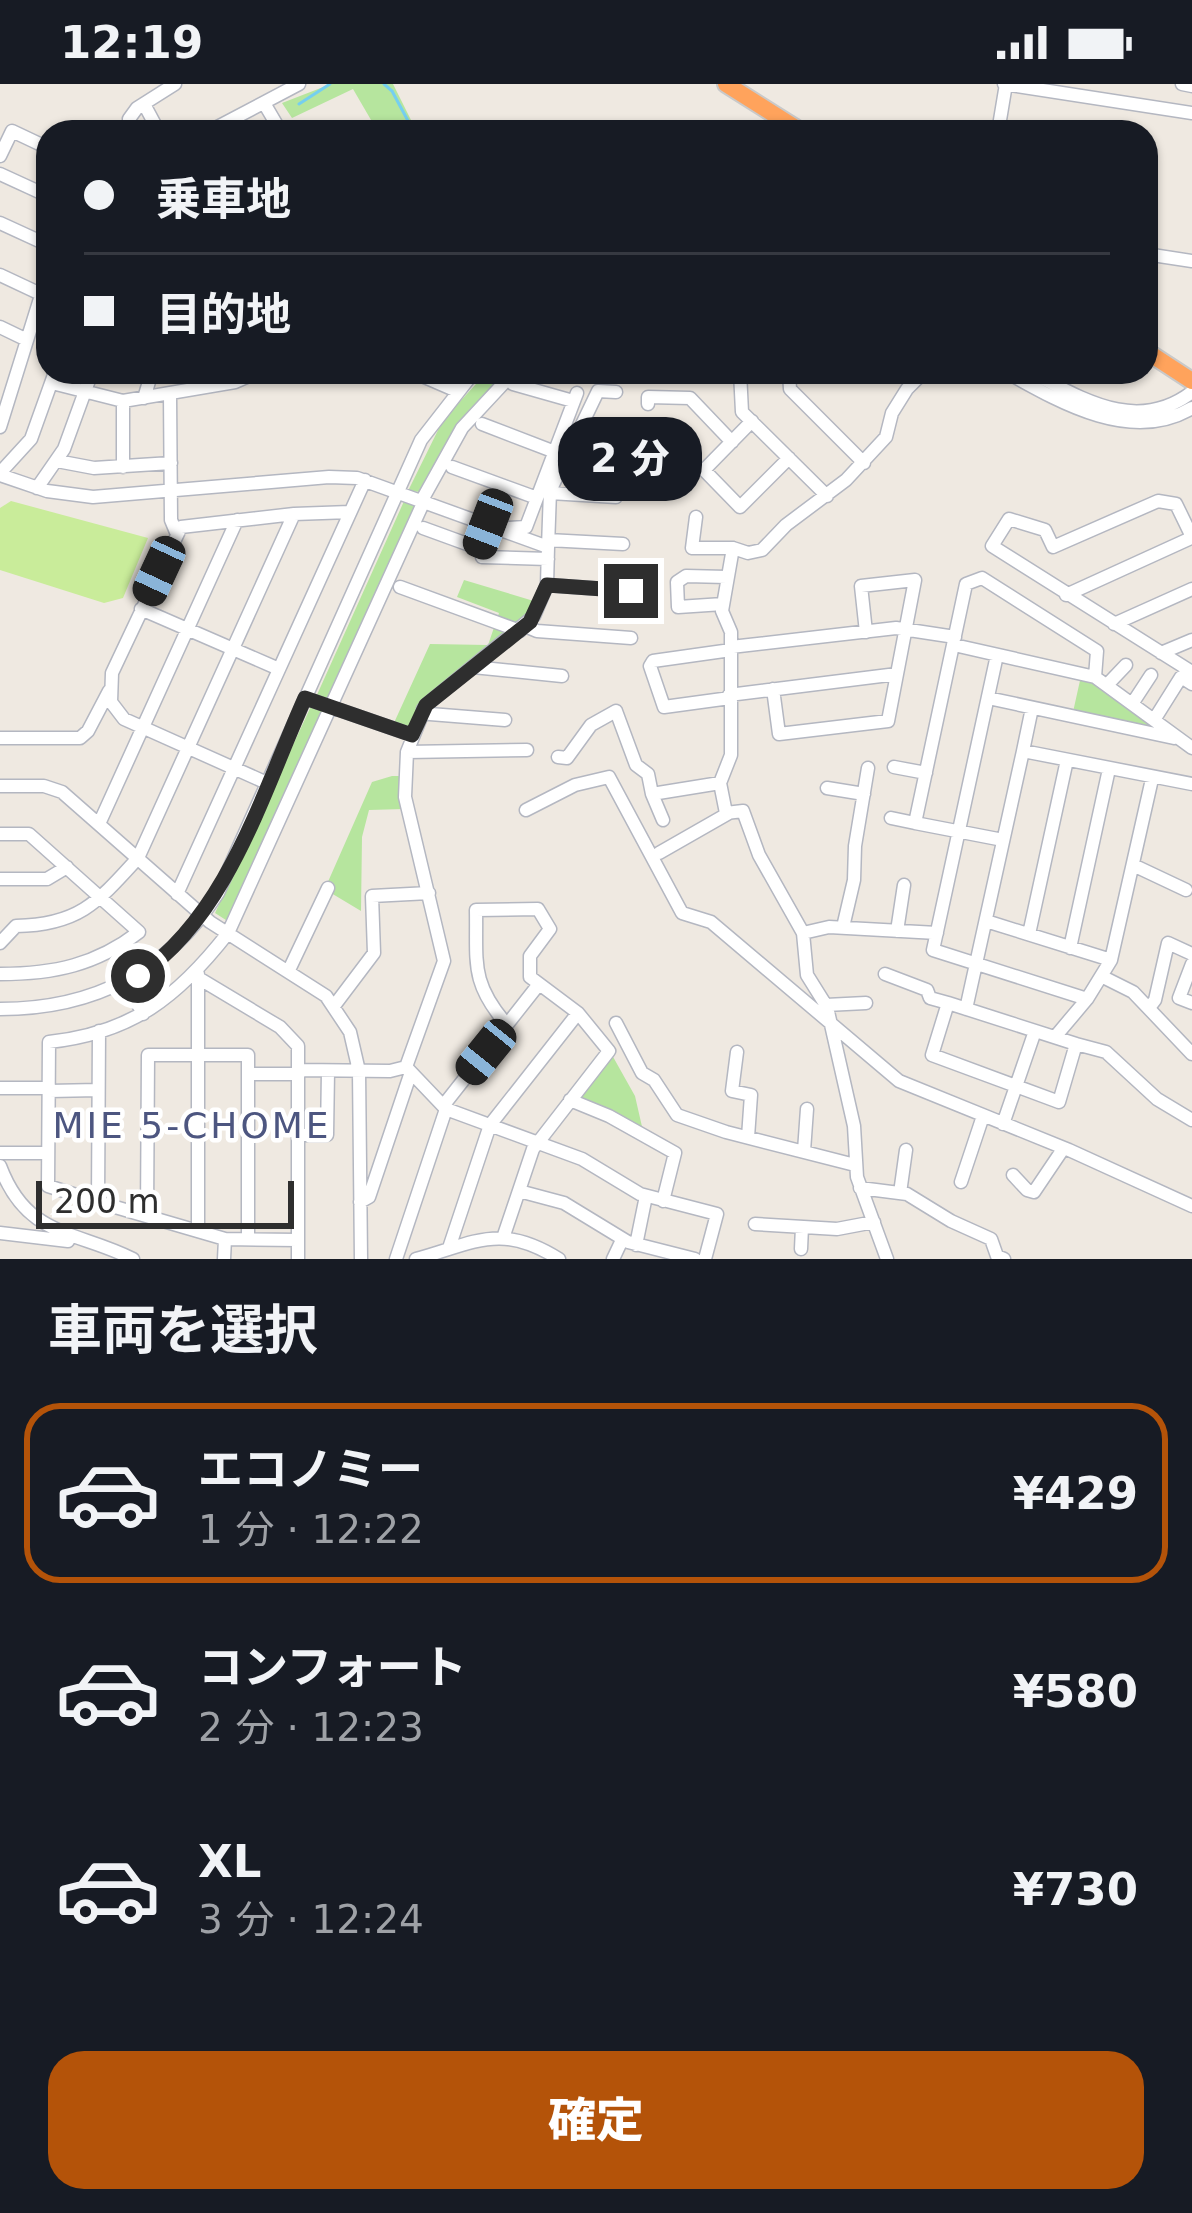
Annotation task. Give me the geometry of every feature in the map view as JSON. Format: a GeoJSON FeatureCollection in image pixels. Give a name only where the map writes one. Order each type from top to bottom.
{"type":"FeatureCollection","features":[{"type":"Feature","properties":{"kind":"highway"},"geometry":{"type":"LineString","coordinates":[[726,84],[783,120]]}},
{"type":"Feature","properties":{"kind":"highway"},"geometry":{"type":"LineString","coordinates":[[1158,359],[1192,381]]}},
{"type":"Feature","properties":{"kind":"street"},"geometry":{"type":"LineString","coordinates":[[129,119],[175,84]]}},
{"type":"Feature","properties":{"kind":"street"},"geometry":{"type":"LineString","coordinates":[[231,120],[299,84]]}},
{"type":"Feature","properties":{"kind":"street"},"geometry":{"type":"LineString","coordinates":[[1000,120],[1005,84],[1192,113]]}},
{"type":"Feature","properties":{"kind":"street"},"geometry":{"type":"LineString","coordinates":[[1182,84],[1192,86]]}},
{"type":"Feature","properties":{"kind":"street"},"geometry":{"type":"LineString","coordinates":[[264,103],[274,120]]}},
{"type":"Feature","properties":{"kind":"street"},"geometry":{"type":"LineString","coordinates":[[144,104],[150,120]]}},
{"type":"Feature","properties":{"kind":"street"},"geometry":{"type":"LineString","coordinates":[[1,150],[12,131],[36,142]]}},
{"type":"Feature","properties":{"kind":"street"},"geometry":{"type":"LineString","coordinates":[[0,174],[36,190]]}},
{"type":"Feature","properties":{"kind":"street"},"geometry":{"type":"LineString","coordinates":[[0,223],[36,240]]}},
{"type":"Feature","properties":{"kind":"street"},"geometry":{"type":"LineString","coordinates":[[1158,256],[1192,262]]}},
{"type":"Feature","properties":{"kind":"street"},"geometry":{"type":"LineString","coordinates":[[0,275],[36,292]]}},
{"type":"Feature","properties":{"kind":"street"},"geometry":{"type":"LineString","coordinates":[[0,427],[36,318]]}},
{"type":"Feature","properties":{"kind":"street"},"geometry":{"type":"LineString","coordinates":[[0,327],[27,340]]}},
{"type":"Feature","properties":{"kind":"street"},"geometry":{"type":"LineString","coordinates":[[0,376],[15,383]]}},
{"type":"Feature","properties":{"kind":"street"},"geometry":{"type":"LineString","coordinates":[[51,384],[31,439],[0,474],[85,497],[329,477],[365,480],[548,548]]}},
{"type":"Feature","properties":{"kind":"street"},"geometry":{"type":"LineString","coordinates":[[68,384],[123,401],[200,384]]}},
{"type":"Feature","properties":{"kind":"street"},"geometry":{"type":"LineString","coordinates":[[38,488],[58,461],[88,384]]}},
{"type":"Feature","properties":{"kind":"street"},"geometry":{"type":"LineString","coordinates":[[144,398],[148,384]]}},
{"type":"Feature","properties":{"kind":"street"},"geometry":{"type":"LineString","coordinates":[[443,384],[457,391]]}},
{"type":"Feature","properties":{"kind":"street"},"geometry":{"type":"LineString","coordinates":[[0,1009],[58,1005],[126,982],[168,953],[202,916],[218,893],[422,440],[463,384]]}},
{"type":"Feature","properties":{"kind":"street"},"geometry":{"type":"LineString","coordinates":[[298,1240],[224,1239],[48,1186],[49,1042],[143,1014],[199,976],[228,934],[451,443],[484,401],[505,384]]}},
{"type":"Feature","properties":{"kind":"street"},"geometry":{"type":"LineString","coordinates":[[360,1202],[369,1197],[444,961],[404,790],[412,735],[423,709],[522,629],[538,610],[547,585],[543,495],[575,397],[533,384]]}},
{"type":"Feature","properties":{"kind":"street"},"geometry":{"type":"LineString","coordinates":[[741,384],[742,412],[827,496]]}},
{"type":"Feature","properties":{"kind":"street"},"geometry":{"type":"LineString","coordinates":[[790,384],[864,463]]}},
{"type":"Feature","properties":{"kind":"street"},"geometry":{"type":"LineString","coordinates":[[696,517],[692,548],[759,552],[864,463],[886,437],[892,412],[912,384]]}},
{"type":"Feature","properties":{"kind":"street"},"geometry":{"type":"LineString","coordinates":[[1038,384],[1141,425],[1174,419],[1192,408]]}},
{"type":"Feature","properties":{"kind":"street"},"geometry":{"type":"LineString","coordinates":[[1043,384],[1127,412],[1164,410],[1192,392]]}},
{"type":"Feature","properties":{"kind":"street"},"geometry":{"type":"LineString","coordinates":[[493,527],[526,527],[598,391],[616,392]]}},
{"type":"Feature","properties":{"kind":"street"},"geometry":{"type":"LineString","coordinates":[[170,394],[170,520],[176,532]]}},
{"type":"Feature","properties":{"kind":"street"},"geometry":{"type":"LineString","coordinates":[[648,404],[648,397],[690,398],[732,442]]}},
{"type":"Feature","properties":{"kind":"street"},"geometry":{"type":"LineString","coordinates":[[123,401],[123,467]]}},
{"type":"Feature","properties":{"kind":"street"},"geometry":{"type":"LineString","coordinates":[[752,421],[704,470],[740,507],[789,458]]}},
{"type":"Feature","properties":{"kind":"street"},"geometry":{"type":"LineString","coordinates":[[482,424],[554,452]]}},
{"type":"Feature","properties":{"kind":"street"},"geometry":{"type":"LineString","coordinates":[[576,438],[662,455]]}},
{"type":"Feature","properties":{"kind":"street"},"geometry":{"type":"LineString","coordinates":[[58,461],[88,468],[171,463]]}},
{"type":"Feature","properties":{"kind":"street"},"geometry":{"type":"LineString","coordinates":[[452,467],[543,495],[616,497]]}},
{"type":"Feature","properties":{"kind":"street"},"geometry":{"type":"LineString","coordinates":[[177,894],[365,480]]}},
{"type":"Feature","properties":{"kind":"street"},"geometry":{"type":"LineString","coordinates":[[1066,595],[1191,538],[1175,504],[1158,501],[1053,547],[1045,530],[1009,519],[992,546],[1066,595],[1192,672]]}},
{"type":"Feature","properties":{"kind":"street"},"geometry":{"type":"LineString","coordinates":[[0,738],[80,738],[88,731],[110,691],[112,673],[176,532],[186,524],[350,512]]}},
{"type":"Feature","properties":{"kind":"street"},"geometry":{"type":"LineString","coordinates":[[0,943],[16,926],[66,920],[102,898],[138,859],[294,514]]}},
{"type":"Feature","properties":{"kind":"street"},"geometry":{"type":"LineString","coordinates":[[99,824],[237,520]]}},
{"type":"Feature","properties":{"kind":"street"},"geometry":{"type":"LineString","coordinates":[[471,567],[493,527]]}},
{"type":"Feature","properties":{"kind":"street"},"geometry":{"type":"LineString","coordinates":[[493,527],[482,556],[623,544]]}},
{"type":"Feature","properties":{"kind":"street"},"geometry":{"type":"LineString","coordinates":[[423,528],[478,548]]}},
{"type":"Feature","properties":{"kind":"street"},"geometry":{"type":"LineString","coordinates":[[729,813],[720,783],[731,755],[731,648],[723,604],[733,548]]}},
{"type":"Feature","properties":{"kind":"street"},"geometry":{"type":"LineString","coordinates":[[723,604],[678,608],[677,581],[686,576],[727,577]]}},
{"type":"Feature","properties":{"kind":"street"},"geometry":{"type":"LineString","coordinates":[[915,823],[967,584],[982,578],[1097,651],[1101,681]]}},
{"type":"Feature","properties":{"kind":"street"},"geometry":{"type":"LineString","coordinates":[[773,689],[778,734],[889,721],[915,580],[861,586],[866,632]]}},
{"type":"Feature","properties":{"kind":"street"},"geometry":{"type":"LineString","coordinates":[[547,585],[631,591]]}},
{"type":"Feature","properties":{"kind":"street"},"geometry":{"type":"LineString","coordinates":[[400,587],[522,629],[631,638]]}},
{"type":"Feature","properties":{"kind":"street"},"geometry":{"type":"LineString","coordinates":[[1114,624],[1192,589]]}},
{"type":"Feature","properties":{"kind":"street"},"geometry":{"type":"LineString","coordinates":[[141,609],[279,669]]}},
{"type":"Feature","properties":{"kind":"street"},"geometry":{"type":"LineString","coordinates":[[898,674],[664,707],[650,665],[731,648],[907,628],[1101,681],[1187,744]]}},
{"type":"Feature","properties":{"kind":"street"},"geometry":{"type":"LineString","coordinates":[[1161,653],[1192,640]]}},
{"type":"Feature","properties":{"kind":"street"},"geometry":{"type":"LineString","coordinates":[[998,655],[933,950],[1087,999]]}},
{"type":"Feature","properties":{"kind":"street"},"geometry":{"type":"LineString","coordinates":[[1101,681],[1126,665]]}},
{"type":"Feature","properties":{"kind":"street"},"geometry":{"type":"LineString","coordinates":[[473,667],[562,676]]}},
{"type":"Feature","properties":{"kind":"street"},"geometry":{"type":"LineString","coordinates":[[1132,704],[1151,675]]}},
{"type":"Feature","properties":{"kind":"street"},"geometry":{"type":"LineString","coordinates":[[1154,720],[1181,677],[1192,684]]}},
{"type":"Feature","properties":{"kind":"street"},"geometry":{"type":"LineString","coordinates":[[110,691],[119,715],[267,782]]}},
{"type":"Feature","properties":{"kind":"street"},"geometry":{"type":"LineString","coordinates":[[614,695],[636,765],[648,774],[663,820]]}},
{"type":"Feature","properties":{"kind":"street"},"geometry":{"type":"LineString","coordinates":[[305,698],[412,735]]}},
{"type":"Feature","properties":{"kind":"street"},"geometry":{"type":"LineString","coordinates":[[988,698],[1187,744]]}},
{"type":"Feature","properties":{"kind":"street"},"geometry":{"type":"LineString","coordinates":[[967,1009],[1032,708]]}},
{"type":"Feature","properties":{"kind":"street"},"geometry":{"type":"LineString","coordinates":[[423,709],[430,714],[505,720]]}},
{"type":"Feature","properties":{"kind":"street"},"geometry":{"type":"LineString","coordinates":[[558,757],[574,754],[591,725],[616,711]]}},
{"type":"Feature","properties":{"kind":"street"},"geometry":{"type":"LineString","coordinates":[[407,752],[527,750]]}},
{"type":"Feature","properties":{"kind":"street"},"geometry":{"type":"LineString","coordinates":[[1023,751],[1189,785]]}},
{"type":"Feature","properties":{"kind":"street"},"geometry":{"type":"LineString","coordinates":[[1029,934],[1066,760]]}},
{"type":"Feature","properties":{"kind":"street"},"geometry":{"type":"LineString","coordinates":[[894,766],[926,773]]}},
{"type":"Feature","properties":{"kind":"street"},"geometry":{"type":"LineString","coordinates":[[843,927],[868,768]]}},
{"type":"Feature","properties":{"kind":"street"},"geometry":{"type":"LineString","coordinates":[[1070,947],[1108,769]]}},
{"type":"Feature","properties":{"kind":"street"},"geometry":{"type":"LineString","coordinates":[[526,810],[575,785],[611,778],[682,913],[711,922],[899,1081],[1192,1206]]}},
{"type":"Feature","properties":{"kind":"street"},"geometry":{"type":"LineString","coordinates":[[1055,1037],[1111,960],[1152,779]]}},
{"type":"Feature","properties":{"kind":"street"},"geometry":{"type":"LineString","coordinates":[[652,794],[720,783]]}},
{"type":"Feature","properties":{"kind":"street"},"geometry":{"type":"LineString","coordinates":[[1147,804],[1159,792],[1189,785]]}},
{"type":"Feature","properties":{"kind":"street"},"geometry":{"type":"LineString","coordinates":[[0,786],[56,788],[202,916],[289,970],[334,1006],[353,1040],[359,1071],[361,1259]]}},
{"type":"Feature","properties":{"kind":"street"},"geometry":{"type":"LineString","coordinates":[[827,788],[864,794]]}},
{"type":"Feature","properties":{"kind":"street"},"geometry":{"type":"LineString","coordinates":[[659,853],[729,813],[742,812],[759,855],[803,934],[807,975],[826,1005],[854,1126],[860,1188],[886,1259]]}},
{"type":"Feature","properties":{"kind":"street"},"geometry":{"type":"LineString","coordinates":[[891,818],[1003,840]]}},
{"type":"Feature","properties":{"kind":"street"},"geometry":{"type":"LineString","coordinates":[[0,834],[29,834],[140,932],[107,954],[72,968],[0,974]]}},
{"type":"Feature","properties":{"kind":"street"},"geometry":{"type":"LineString","coordinates":[[1133,865],[1186,890]]}},
{"type":"Feature","properties":{"kind":"street"},"geometry":{"type":"LineString","coordinates":[[0,879],[50,879],[67,867]]}},
{"type":"Feature","properties":{"kind":"street"},"geometry":{"type":"LineString","coordinates":[[897,931],[904,885]]}},
{"type":"Feature","properties":{"kind":"street"},"geometry":{"type":"LineString","coordinates":[[289,970],[328,888]]}},
{"type":"Feature","properties":{"kind":"street"},"geometry":{"type":"LineString","coordinates":[[334,1006],[374,953],[372,896],[429,893]]}},
{"type":"Feature","properties":{"kind":"street"},"geometry":{"type":"LineString","coordinates":[[503,1238],[537,1143],[609,1051],[578,1012],[530,977],[530,956],[550,929],[538,909],[476,910],[478,982],[507,1025]]}},
{"type":"Feature","properties":{"kind":"street"},"geometry":{"type":"LineString","coordinates":[[986,921],[1111,960]]}},
{"type":"Feature","properties":{"kind":"street"},"geometry":{"type":"LineString","coordinates":[[803,934],[843,927],[937,933]]}},
{"type":"Feature","properties":{"kind":"street"},"geometry":{"type":"LineString","coordinates":[[1149,1008],[1156,1000],[1168,944],[1192,954]]}},
{"type":"Feature","properties":{"kind":"street"},"geometry":{"type":"LineString","coordinates":[[1192,964],[1179,998],[1192,1003]]}},
{"type":"Feature","properties":{"kind":"street"},"geometry":{"type":"LineString","coordinates":[[885,974],[927,990],[930,998],[1106,1052],[1157,1099],[1192,1120]]}},
{"type":"Feature","properties":{"kind":"street"},"geometry":{"type":"LineString","coordinates":[[198,1230],[199,976]]}},
{"type":"Feature","properties":{"kind":"street"},"geometry":{"type":"LineString","coordinates":[[199,976],[287,1032],[298,1047],[298,1259]]}},
{"type":"Feature","properties":{"kind":"street"},"geometry":{"type":"LineString","coordinates":[[1103,976],[1133,992],[1192,1054]]}},
{"type":"Feature","properties":{"kind":"street"},"geometry":{"type":"LineString","coordinates":[[126,982],[143,1014]]}},
{"type":"Feature","properties":{"kind":"street"},"geometry":{"type":"LineString","coordinates":[[395,1259],[444,1107],[539,984]]}},
{"type":"Feature","properties":{"kind":"street"},"geometry":{"type":"LineString","coordinates":[[826,1005],[866,1003]]}},
{"type":"Feature","properties":{"kind":"street"},"geometry":{"type":"LineString","coordinates":[[948,1003],[932,1055],[1059,1102],[1076,1044]]}},
{"type":"Feature","properties":{"kind":"street"},"geometry":{"type":"LineString","coordinates":[[449,1248],[490,1125],[578,1012]]}},
{"type":"Feature","properties":{"kind":"street"},"geometry":{"type":"LineString","coordinates":[[616,1023],[642,1073],[654,1079],[672,1111],[748,1138],[855,1165]]}},
{"type":"Feature","properties":{"kind":"street"},"geometry":{"type":"LineString","coordinates":[[98,1031],[98,1202]]}},
{"type":"Feature","properties":{"kind":"street"},"geometry":{"type":"LineString","coordinates":[[1003,1124],[1036,1031]]}},
{"type":"Feature","properties":{"kind":"street"},"geometry":{"type":"LineString","coordinates":[[737,1052],[732,1091],[751,1095],[748,1138]]}},
{"type":"Feature","properties":{"kind":"street"},"geometry":{"type":"LineString","coordinates":[[147,1216],[148,1055],[248,1055],[248,1239]]}},
{"type":"Feature","properties":{"kind":"street"},"geometry":{"type":"LineString","coordinates":[[298,1135],[327,1135],[328,1070]]}},
{"type":"Feature","properties":{"kind":"street"},"geometry":{"type":"LineString","coordinates":[[248,1074],[408,1071],[444,1107],[590,1162],[646,1196],[717,1214],[706,1259]]}},
{"type":"Feature","properties":{"kind":"street"},"geometry":{"type":"LineString","coordinates":[[0,1088],[98,1090]]}},
{"type":"Feature","properties":{"kind":"street"},"geometry":{"type":"LineString","coordinates":[[570,1100],[675,1153],[663,1201]]}},
{"type":"Feature","properties":{"kind":"street"},"geometry":{"type":"LineString","coordinates":[[803,1151],[807,1109]]}},
{"type":"Feature","properties":{"kind":"street"},"geometry":{"type":"LineString","coordinates":[[961,1182],[983,1116]]}},
{"type":"Feature","properties":{"kind":"street"},"geometry":{"type":"LineString","coordinates":[[1012,1175],[1034,1192],[1063,1149]]}},
{"type":"Feature","properties":{"kind":"street"},"geometry":{"type":"LineString","coordinates":[[900,1193],[906,1150]]}},
{"type":"Feature","properties":{"kind":"street"},"geometry":{"type":"LineString","coordinates":[[0,1153],[48,1153]]}},
{"type":"Feature","properties":{"kind":"street"},"geometry":{"type":"LineString","coordinates":[[0,1166],[17,1201],[48,1228],[133,1259]]}},
{"type":"Feature","properties":{"kind":"street"},"geometry":{"type":"LineString","coordinates":[[860,1188],[900,1193],[991,1239],[1004,1259]]}},
{"type":"Feature","properties":{"kind":"street"},"geometry":{"type":"LineString","coordinates":[[519,1191],[564,1203],[629,1242],[695,1259]]}},
{"type":"Feature","properties":{"kind":"street"},"geometry":{"type":"LineString","coordinates":[[613,1259],[629,1242],[646,1196]]}},
{"type":"Feature","properties":{"kind":"street"},"geometry":{"type":"LineString","coordinates":[[0,1201],[17,1201]]}},
{"type":"Feature","properties":{"kind":"street"},"geometry":{"type":"LineString","coordinates":[[755,1225],[837,1229],[874,1222]]}},
{"type":"Feature","properties":{"kind":"street"},"geometry":{"type":"LineString","coordinates":[[801,1249],[802,1228]]}},
{"type":"Feature","properties":{"kind":"street"},"geometry":{"type":"LineString","coordinates":[[0,1233],[87,1243]]}},
{"type":"Feature","properties":{"kind":"street"},"geometry":{"type":"LineString","coordinates":[[416,1259],[465,1241],[503,1238],[536,1246],[560,1259]]}},
{"type":"Feature","properties":{"kind":"street"},"geometry":{"type":"LineString","coordinates":[[224,1239],[224,1259]]}},
{"type":"Feature","properties":{"kind":"green space"},"geometry":{"type":"Polygon","coordinates":[[[331,84],[393,84],[411,120],[371,120],[353,89],[292,118],[282,103],[331,84]]]}},
{"type":"Feature","properties":{"kind":"green space"},"geometry":{"type":"Polygon","coordinates":[[[476,384],[496,384],[473,408],[422,492],[408,491],[443,420],[476,384]]]}},
{"type":"Feature","properties":{"kind":"green space"},"geometry":{"type":"Polygon","coordinates":[[[405,499],[416,505],[330,698],[316,697],[405,499]]]}},
{"type":"Feature","properties":{"kind":"green space"},"geometry":{"type":"Polygon","coordinates":[[[11,501],[148,538],[123,598],[104,603],[0,570],[0,508],[11,501]]]}},
{"type":"Feature","properties":{"kind":"green space"},"geometry":{"type":"Polygon","coordinates":[[[464,580],[537,602],[533,611],[422,703],[411,729],[393,725],[430,644],[488,645],[499,613],[457,597],[464,580]]]}},
{"type":"Feature","properties":{"kind":"green space"},"geometry":{"type":"Polygon","coordinates":[[[1081,676],[1087,677],[1155,726],[1073,712],[1081,676]]]}},
{"type":"Feature","properties":{"kind":"green space"},"geometry":{"type":"Polygon","coordinates":[[[312,704],[323,711],[229,922],[215,913],[312,704]]]}},
{"type":"Feature","properties":{"kind":"green space"},"geometry":{"type":"Polygon","coordinates":[[[400,776],[404,809],[369,810],[362,837],[361,911],[331,893],[327,884],[372,782],[400,776]]]}},
{"type":"Feature","properties":{"kind":"green space"},"geometry":{"type":"Polygon","coordinates":[[[612,1055],[635,1096],[643,1131],[581,1100],[580,1095],[612,1055]]]}},
{"type":"Feature","properties":{"kind":"waterway"},"geometry":{"type":"LineString","coordinates":[[299,104],[330,84]]}},
{"type":"Feature","properties":{"kind":"waterway"},"geometry":{"type":"LineString","coordinates":[[384,84],[408,120]]}},
{"type":"Feature","properties":{"kind":"district","name":"MIE 5-CHOME"},"geometry":{"type":"Point","coordinates":[192,1125]}},
{"type":"Feature","properties":{"kind":"route"},"geometry":{"type":"LineString","coordinates":[[138,976],[183,939],[218,893],[305,698],[412,735],[426,705],[530,622],[547,585],[631,591]]}}]}
